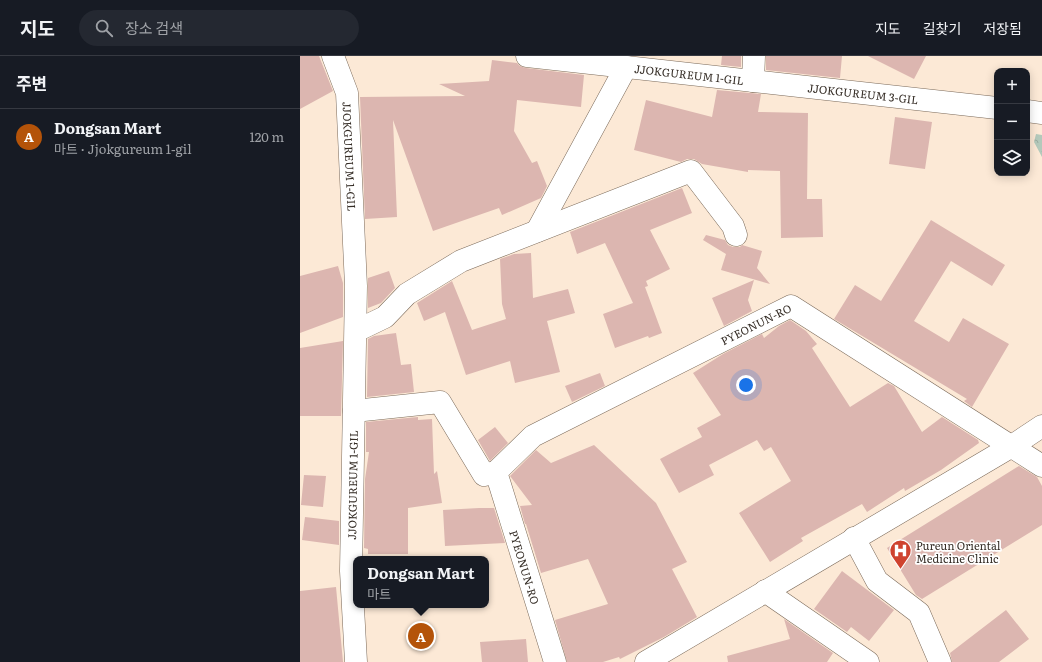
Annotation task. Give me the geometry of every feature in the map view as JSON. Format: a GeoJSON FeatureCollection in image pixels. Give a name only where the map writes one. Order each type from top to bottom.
{"type":"FeatureCollection","features":[{"type":"Feature","properties":{"kind":"street","name":"JJOKGUREUM 1-GIL"},"geometry":{"type":"LineString","coordinates":[[333,56],[347,93],[356,286],[351,571],[353,607]]}},
{"type":"Feature","properties":{"kind":"street","name":"JJOKGUREUM 1-GIL"},"geometry":{"type":"LineString","coordinates":[[526,56],[753,81]]}},
{"type":"Feature","properties":{"kind":"street"},"geometry":{"type":"LineString","coordinates":[[753,81],[754,56]]}},
{"type":"Feature","properties":{"kind":"street","name":"JJOKGUREUM 1-GIL"},"geometry":{"type":"LineString","coordinates":[[537,231],[626,67]]}},
{"type":"Feature","properties":{"kind":"street","name":"JJOKGUREUM 3-GIL"},"geometry":{"type":"LineString","coordinates":[[753,81],[994,108]]}},
{"type":"Feature","properties":{"kind":"street"},"geometry":{"type":"LineString","coordinates":[[1030,111],[1042,113]]}},
{"type":"Feature","properties":{"kind":"street"},"geometry":{"type":"LineString","coordinates":[[356,331],[385,317],[407,294],[460,261],[691,171],[733,226],[736,235]]}},
{"type":"Feature","properties":{"kind":"street","name":"PYEONUN-RO"},"geometry":{"type":"LineString","coordinates":[[555,662],[496,472],[533,436],[791,306],[1042,466]]}},
{"type":"Feature","properties":{"kind":"street"},"geometry":{"type":"LineString","coordinates":[[354,411],[440,402],[484,475],[496,472]]}},
{"type":"Feature","properties":{"kind":"street"},"geometry":{"type":"LineString","coordinates":[[646,662],[1012,446],[1042,426]]}},
{"type":"Feature","properties":{"kind":"street"},"geometry":{"type":"LineString","coordinates":[[854,538],[877,580],[918,613],[940,662]]}},
{"type":"Feature","properties":{"kind":"street"},"geometry":{"type":"LineString","coordinates":[[765,591],[868,662]]}},
{"type":"Feature","properties":{"kind":"street","name":"JJOKGUREUM 1-GIL"},"geometry":{"type":"LineString","coordinates":[[353,608],[356,662]]}},
{"type":"Feature","properties":{"kind":"green space"},"geometry":{"type":"Polygon","coordinates":[[[1036,134],[1042,135],[1042,157],[1034,142],[1036,134]]]}},
{"type":"Feature","properties":{"kind":"building"},"geometry":{"type":"Polygon","coordinates":[[[300,56],[319,56],[333,91],[300,109],[300,56]]]}},
{"type":"Feature","properties":{"kind":"building"},"geometry":{"type":"Polygon","coordinates":[[[722,56],[741,56],[741,67],[721,65],[722,56]]]}},
{"type":"Feature","properties":{"kind":"building"},"geometry":{"type":"Polygon","coordinates":[[[766,56],[842,56],[840,78],[766,70],[766,56]]]}},
{"type":"Feature","properties":{"kind":"building"},"geometry":{"type":"Polygon","coordinates":[[[868,56],[926,56],[914,79],[868,56]]]}},
{"type":"Feature","properties":{"kind":"building"},"geometry":{"type":"Polygon","coordinates":[[[492,60],[517,63],[526,68],[584,75],[581,107],[517,100],[514,131],[532,163],[537,161],[547,186],[541,198],[502,215],[499,208],[433,231],[393,120],[397,217],[365,219],[360,97],[465,96],[439,84],[489,81],[492,60]]]}},
{"type":"Feature","properties":{"kind":"building"},"geometry":{"type":"Polygon","coordinates":[[[717,90],[761,94],[758,112],[808,113],[807,199],[822,199],[823,237],[781,238],[780,171],[748,170],[748,172],[702,164],[694,159],[687,159],[681,162],[634,150],[646,100],[712,117],[717,90]]]}},
{"type":"Feature","properties":{"kind":"building"},"geometry":{"type":"Polygon","coordinates":[[[895,117],[932,122],[925,169],[889,164],[895,117]]]}},
{"type":"Feature","properties":{"kind":"building"},"geometry":{"type":"Polygon","coordinates":[[[682,188],[692,213],[650,230],[670,269],[646,281],[648,286],[645,287],[662,333],[649,338],[648,336],[615,348],[603,314],[633,303],[605,243],[577,254],[570,232],[682,188]]]}},
{"type":"Feature","properties":{"kind":"building"},"geometry":{"type":"Polygon","coordinates":[[[931,220],[1005,265],[992,286],[951,261],[914,321],[949,342],[963,318],[1009,344],[972,407],[964,401],[967,399],[834,319],[855,285],[881,301],[931,220]]]}},
{"type":"Feature","properties":{"kind":"building"},"geometry":{"type":"Polygon","coordinates":[[[706,235],[725,240],[728,245],[733,247],[740,247],[742,245],[762,251],[757,268],[770,284],[721,270],[726,254],[703,240],[706,235]]]}},
{"type":"Feature","properties":{"kind":"building"},"geometry":{"type":"Polygon","coordinates":[[[531,253],[533,298],[568,289],[575,313],[547,321],[560,372],[515,383],[510,361],[466,375],[445,312],[424,321],[417,303],[452,281],[472,330],[506,319],[502,304],[500,259],[514,254],[531,253]]]}},
{"type":"Feature","properties":{"kind":"building"},"geometry":{"type":"Polygon","coordinates":[[[338,266],[343,283],[343,317],[300,333],[300,276],[338,266]]]}},
{"type":"Feature","properties":{"kind":"building"},"geometry":{"type":"Polygon","coordinates":[[[389,271],[395,288],[381,303],[368,308],[368,278],[389,271]]]}},
{"type":"Feature","properties":{"kind":"building"},"geometry":{"type":"Polygon","coordinates":[[[754,280],[748,300],[752,311],[724,326],[712,298],[754,280]]]}},
{"type":"Feature","properties":{"kind":"building"},"geometry":{"type":"Polygon","coordinates":[[[790,320],[806,331],[817,344],[812,348],[850,407],[888,383],[894,386],[922,432],[942,417],[978,440],[979,443],[941,470],[905,491],[904,488],[867,512],[862,504],[801,538],[803,541],[770,562],[739,513],[791,481],[771,447],[764,451],[757,440],[709,465],[714,475],[679,493],[660,459],[702,437],[697,428],[721,415],[693,373],[723,354],[762,334],[764,338],[779,326],[790,320]]]}},
{"type":"Feature","properties":{"kind":"building"},"geometry":{"type":"Polygon","coordinates":[[[396,333],[401,365],[411,364],[414,392],[367,397],[368,339],[374,336],[396,333]]]}},
{"type":"Feature","properties":{"kind":"building"},"geometry":{"type":"Polygon","coordinates":[[[343,341],[341,416],[300,416],[300,348],[343,341]]]}},
{"type":"Feature","properties":{"kind":"building"},"geometry":{"type":"Polygon","coordinates":[[[600,373],[605,386],[572,402],[565,386],[600,373]]]}},
{"type":"Feature","properties":{"kind":"building"},"geometry":{"type":"Polygon","coordinates":[[[418,417],[418,420],[432,419],[434,474],[437,471],[442,503],[408,508],[408,554],[368,554],[368,549],[364,548],[365,479],[369,452],[366,452],[366,422],[418,417]]]}},
{"type":"Feature","properties":{"kind":"building"},"geometry":{"type":"Polygon","coordinates":[[[495,427],[508,443],[490,461],[478,440],[495,427]]]}},
{"type":"Feature","properties":{"kind":"building"},"geometry":{"type":"Polygon","coordinates":[[[594,445],[656,503],[687,562],[672,569],[697,617],[664,637],[620,659],[619,657],[603,662],[567,662],[555,620],[608,604],[588,559],[541,573],[520,506],[532,505],[510,476],[536,450],[551,463],[594,445]]]}},
{"type":"Feature","properties":{"kind":"building"},"geometry":{"type":"Polygon","coordinates":[[[1019,466],[1037,477],[1042,486],[1042,525],[922,599],[916,595],[887,548],[1019,466]]]}},
{"type":"Feature","properties":{"kind":"building"},"geometry":{"type":"Polygon","coordinates":[[[304,475],[326,476],[323,507],[301,505],[304,475]]]}},
{"type":"Feature","properties":{"kind":"building"},"geometry":{"type":"Polygon","coordinates":[[[494,508],[505,543],[445,546],[443,510],[494,508]]]}},
{"type":"Feature","properties":{"kind":"building"},"geometry":{"type":"Polygon","coordinates":[[[305,517],[339,521],[339,545],[302,540],[305,517]]]}},
{"type":"Feature","properties":{"kind":"building"},"geometry":{"type":"Polygon","coordinates":[[[842,571],[894,610],[869,641],[851,627],[847,632],[814,609],[842,571]]]}},
{"type":"Feature","properties":{"kind":"building"},"geometry":{"type":"Polygon","coordinates":[[[336,587],[343,662],[300,662],[300,591],[336,587]]]}},
{"type":"Feature","properties":{"kind":"building"},"geometry":{"type":"Polygon","coordinates":[[[1006,610],[1029,639],[999,662],[952,662],[950,653],[1006,610]]]}},
{"type":"Feature","properties":{"kind":"building"},"geometry":{"type":"Polygon","coordinates":[[[784,619],[833,653],[827,662],[728,662],[727,656],[790,639],[784,619]]]}},
{"type":"Feature","properties":{"kind":"building"},"geometry":{"type":"Polygon","coordinates":[[[526,639],[528,662],[482,662],[480,642],[526,639]]]}},
{"type":"Feature","properties":{"kind":"place","name":"Pureun Oriental Medicine Clinic"},"geometry":{"type":"Point","coordinates":[901,570]}},
{"type":"Feature","properties":{"kind":"place","name":"Dongsan Mart"},"geometry":{"type":"Point","coordinates":[421,636]}}]}
